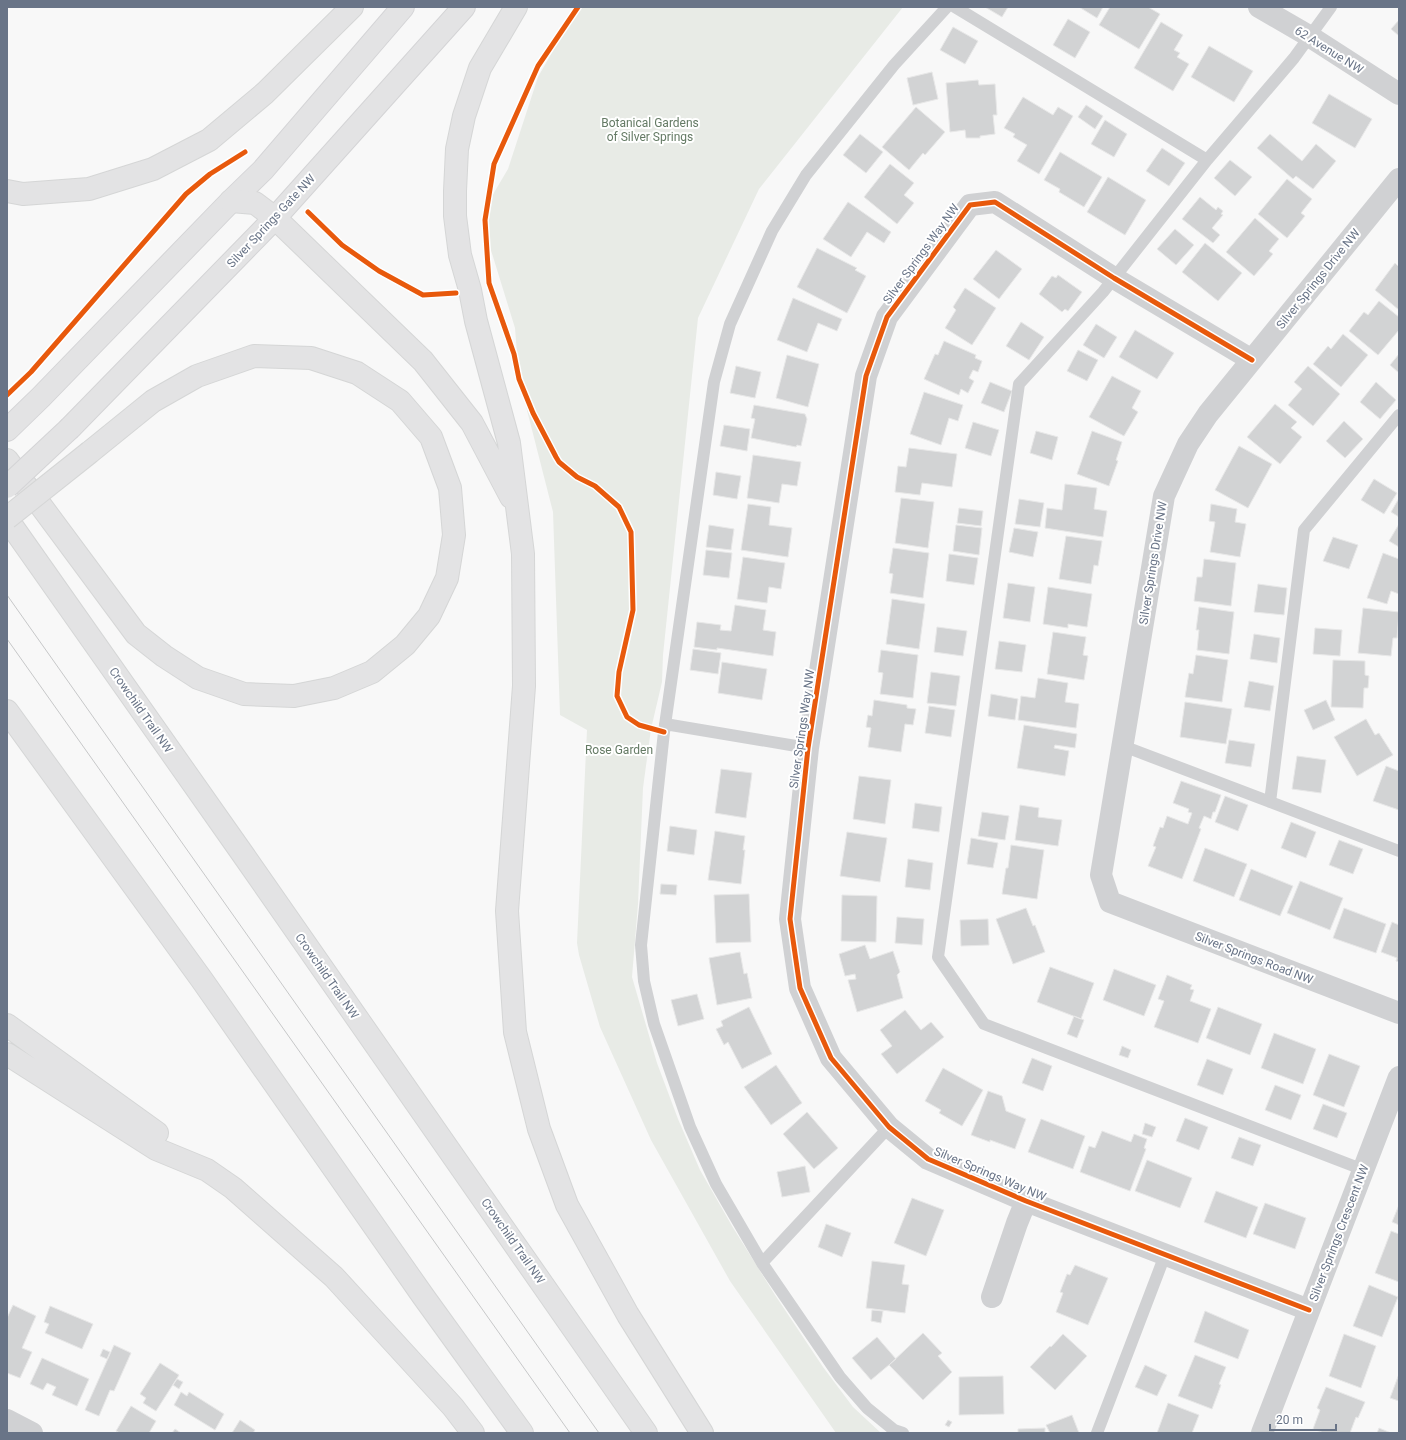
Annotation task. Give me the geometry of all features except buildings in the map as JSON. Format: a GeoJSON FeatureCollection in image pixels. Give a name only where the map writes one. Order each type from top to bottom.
{"type":"FeatureCollection","features":[{"type":"Feature","properties":{"kind":"main road"},"geometry":{"type":"LineString","coordinates":[[7,191],[23,194],[89,189],[153,169],[209,140],[265,93],[352,7]]}},
{"type":"Feature","properties":{"kind":"main road"},"geometry":{"type":"LineString","coordinates":[[7,430],[41,397],[231,200],[263,170],[403,7]]}},
{"type":"Feature","properties":{"kind":"main road","name":"Silver Springs Gate NW"},"geometry":{"type":"LineString","coordinates":[[7,487],[70,428],[276,218],[464,7]]}},
{"type":"Feature","properties":{"kind":"main road"},"geometry":{"type":"LineString","coordinates":[[516,7],[480,68],[464,116],[457,149],[455,191],[460,255],[509,443],[523,554],[524,686],[507,911],[515,1032],[539,1130],[567,1206],[628,1315],[702,1433]]}},
{"type":"Feature","properties":{"kind":"main road"},"geometry":{"type":"LineString","coordinates":[[231,200],[255,203],[276,218],[423,361],[472,423],[518,511]]}},
{"type":"Feature","properties":{"kind":"main road"},"geometry":{"type":"LineString","coordinates":[[7,460],[136,634],[164,656],[198,678],[244,694],[294,696],[334,688],[372,672],[405,645],[429,616],[447,578],[454,535],[450,488],[431,437],[400,402],[357,373],[311,358],[254,356],[196,376],[153,401],[90,452],[7,519]]}},
{"type":"Feature","properties":{"kind":"main road","name":"Crowchild Trail NW"},"geometry":{"type":"LineString","coordinates":[[7,519],[242,853],[646,1433]]}},
{"type":"Feature","properties":{"kind":"main road"},"geometry":{"type":"LineString","coordinates":[[7,711],[202,980],[423,1296],[522,1433]]}},
{"type":"Feature","properties":{"kind":"main road"},"geometry":{"type":"LineString","coordinates":[[7,1025],[233,1188],[334,1277],[453,1407],[473,1433]]}},
{"type":"Feature","properties":{"kind":"main road"},"geometry":{"type":"LineString","coordinates":[[7,1054],[156,1149],[207,1170]]}},
{"type":"Feature","properties":{"kind":"street","name":"62 Avenue NW"},"geometry":{"type":"LineString","coordinates":[[1259,7],[1309,36],[1399,94]]}},
{"type":"Feature","properties":{"kind":"street","name":"Silver Springs Drive NW"},"geometry":{"type":"LineString","coordinates":[[1110,902],[1101,875],[1164,496],[1188,444],[1208,414],[1399,179]]}},
{"type":"Feature","properties":{"kind":"street","name":"Silver Springs Way NW"},"geometry":{"type":"LineString","coordinates":[[1252,360],[1114,278],[995,202],[970,205],[887,317],[866,376],[808,748],[790,920],[800,988],[831,1058],[890,1127],[928,1159],[1026,1201],[1310,1310]]}},
{"type":"Feature","properties":{"kind":"street","name":"Silver Springs Road NW"},"geometry":{"type":"LineString","coordinates":[[1110,902],[1399,1013]]}},
{"type":"Feature","properties":{"kind":"street","name":"Silver Springs Crescent NW"},"geometry":{"type":"LineString","coordinates":[[1262,1433],[1399,1077]]}},
{"type":"Feature","properties":{"kind":"street"},"geometry":{"type":"LineString","coordinates":[[992,1297],[1026,1201]]}},
{"type":"Feature","properties":{"kind":"street"},"geometry":{"type":"LineString","coordinates":[[7,1420],[32,1433]]}},
{"type":"Feature","properties":{"kind":"lane"},"geometry":{"type":"LineString","coordinates":[[903,1433],[894,1430],[867,1408],[840,1377],[762,1263],[716,1184],[690,1127],[654,1024],[644,981],[641,945],[665,724],[714,382],[730,324],[772,231],[806,175],[894,65],[947,7]]}},
{"type":"Feature","properties":{"kind":"lane"},"geometry":{"type":"LineString","coordinates":[[955,7],[1208,160]]}},
{"type":"Feature","properties":{"kind":"lane"},"geometry":{"type":"LineString","coordinates":[[1331,7],[1294,58],[1208,160],[1103,292],[1019,384],[938,957],[984,1024],[1364,1170]]}},
{"type":"Feature","properties":{"kind":"lane"},"geometry":{"type":"LineString","coordinates":[[1270,802],[1304,530],[1399,415]]}},
{"type":"Feature","properties":{"kind":"lane"},"geometry":{"type":"LineString","coordinates":[[665,724],[808,748]]}},
{"type":"Feature","properties":{"kind":"lane"},"geometry":{"type":"LineString","coordinates":[[1122,746],[1399,850]]}},
{"type":"Feature","properties":{"kind":"lane"},"geometry":{"type":"LineString","coordinates":[[762,1263],[890,1127]]}},
{"type":"Feature","properties":{"kind":"lane"},"geometry":{"type":"LineString","coordinates":[[1097,1433],[1165,1255]]}},
{"type":"Feature","properties":{"kind":"green space","name":"Botanical Gardens of Silver Springs"},"geometry":{"type":"Polygon","coordinates":[[[578,7],[903,7],[759,189],[698,318],[663,655],[662,682],[651,729],[643,788],[638,904],[632,977],[657,1063],[678,1119],[700,1170],[732,1226],[775,1295],[823,1367],[853,1407],[881,1433],[836,1433],[730,1281],[651,1140],[600,1027],[579,955],[577,943],[587,730],[560,715],[553,512],[519,379],[515,328],[487,235],[492,196],[508,169],[538,77],[578,7]]]}},
{"type":"Feature","properties":{"kind":"tram line"},"geometry":{"type":"LineString","coordinates":[[7,595],[599,1433]]}},
{"type":"Feature","properties":{"kind":"tram line"},"geometry":{"type":"LineString","coordinates":[[7,639],[570,1433]]}},
{"type":"Feature","properties":{"kind":"cycle path"},"geometry":{"type":"LineString","coordinates":[[578,7],[538,66],[494,164],[485,220],[489,283],[514,354],[519,379],[533,413],[556,457],[559,462],[577,477],[595,486],[619,507],[631,532],[633,610],[619,672],[617,696],[627,717],[639,725],[664,732]]}},
{"type":"Feature","properties":{"kind":"cycle path"},"geometry":{"type":"LineString","coordinates":[[7,395],[31,372],[186,194],[210,174],[245,152]]}},
{"type":"Feature","properties":{"kind":"cycle path"},"geometry":{"type":"LineString","coordinates":[[1252,360],[1114,278],[995,202],[970,205],[887,317],[866,376],[808,748],[790,919],[800,988],[831,1058],[889,1127],[928,1159],[1026,1201],[1309,1310]]}},
{"type":"Feature","properties":{"kind":"cycle path"},"geometry":{"type":"LineString","coordinates":[[308,212],[342,245],[379,271],[423,295],[456,293]]}},
{"type":"Feature","properties":{"kind":"park label","name":"Rose Garden"},"geometry":{"type":"Point","coordinates":[619,750]}}]}
